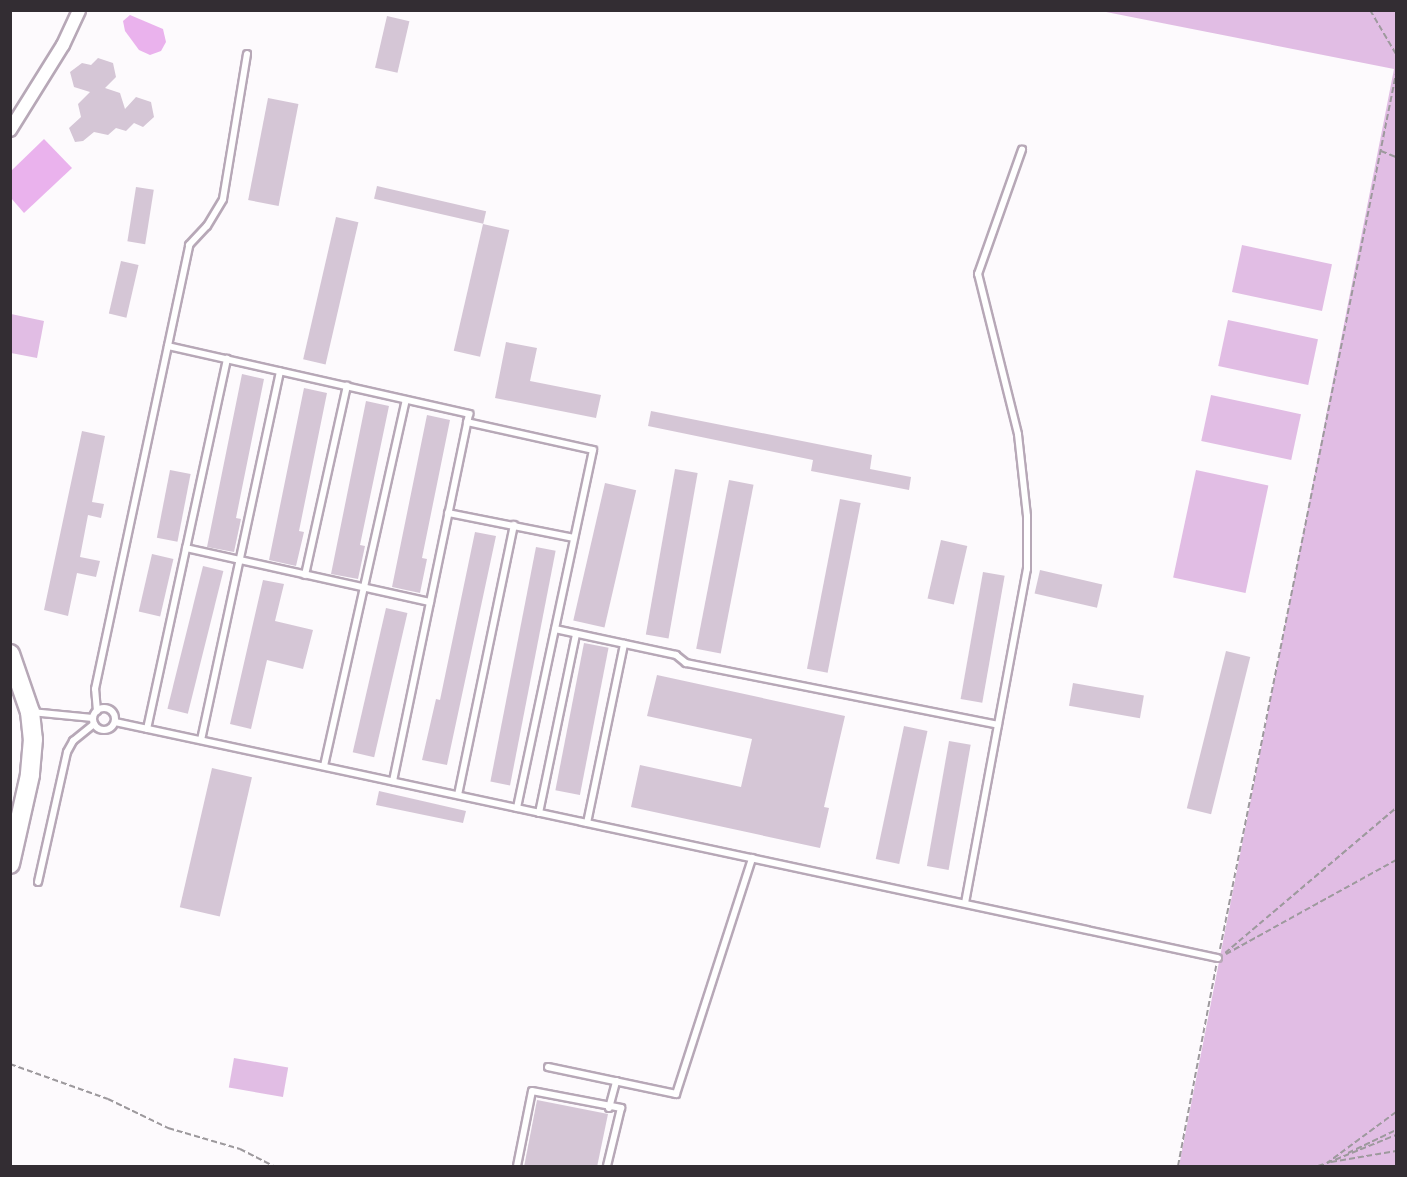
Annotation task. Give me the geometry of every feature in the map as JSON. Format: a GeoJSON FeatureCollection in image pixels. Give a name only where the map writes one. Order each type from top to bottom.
{"type":"FeatureCollection","features":[{"type":"Feature","properties":{"kind":"street"},"geometry":{"type":"LineString","coordinates":[[10,130],[63,45],[79,10]]}},
{"type":"Feature","properties":{"kind":"street"},"geometry":{"type":"LineString","coordinates":[[10,654],[16,687],[30,712],[33,739],[30,775],[10,864]]}},
{"type":"Feature","properties":{"kind":"lane"},"geometry":{"type":"LineString","coordinates":[[38,882],[67,752],[73,741],[93,721],[97,711],[95,689],[189,244],[207,226],[223,200],[247,54]]}},
{"type":"Feature","properties":{"kind":"lane"},"geometry":{"type":"LineString","coordinates":[[965,903],[1027,569],[1027,516],[1018,434],[978,274],[1022,150]]}},
{"type":"Feature","properties":{"kind":"lane"},"geometry":{"type":"LineString","coordinates":[[168,346],[469,414],[393,781]]}},
{"type":"Feature","properties":{"kind":"lane"},"geometry":{"type":"LineString","coordinates":[[147,729],[227,359]]}},
{"type":"Feature","properties":{"kind":"lane"},"geometry":{"type":"LineString","coordinates":[[201,740],[280,371]]}},
{"type":"Feature","properties":{"kind":"lane"},"geometry":{"type":"LineString","coordinates":[[305,575],[346,386]]}},
{"type":"Feature","properties":{"kind":"lane"},"geometry":{"type":"LineString","coordinates":[[324,766],[366,588],[406,400]]}},
{"type":"Feature","properties":{"kind":"lane"},"geometry":{"type":"LineString","coordinates":[[467,422],[593,450],[517,808]]}},
{"type":"Feature","properties":{"kind":"lane"},"geometry":{"type":"LineString","coordinates":[[448,513],[574,538]]}},
{"type":"Feature","properties":{"kind":"lane"},"geometry":{"type":"LineString","coordinates":[[458,795],[514,525]]}},
{"type":"Feature","properties":{"kind":"lane"},"geometry":{"type":"LineString","coordinates":[[186,548],[430,603]]}},
{"type":"Feature","properties":{"kind":"lane"},"geometry":{"type":"LineString","coordinates":[[555,630],[676,655],[686,663],[998,725]]}},
{"type":"Feature","properties":{"kind":"lane"},"geometry":{"type":"LineString","coordinates":[[539,813],[576,634]]}},
{"type":"Feature","properties":{"kind":"lane"},"geometry":{"type":"LineString","coordinates":[[587,823],[624,644]]}},
{"type":"Feature","properties":{"kind":"lane"},"geometry":{"type":"LineString","coordinates":[[97,711],[111,711],[115,722]]}},
{"type":"Feature","properties":{"kind":"lane"},"geometry":{"type":"LineString","coordinates":[[30,712],[93,721],[104,731],[115,722]]}},
{"type":"Feature","properties":{"kind":"lane"},"geometry":{"type":"LineString","coordinates":[[115,722],[1218,958]]}},
{"type":"Feature","properties":{"kind":"lane"},"geometry":{"type":"LineString","coordinates":[[548,1066],[676,1094],[752,858]]}},
{"type":"Feature","properties":{"kind":"lane"},"geometry":{"type":"LineString","coordinates":[[609,1108],[616,1081]]}},
{"type":"Feature","properties":{"kind":"lane"},"geometry":{"type":"LineString","coordinates":[[517,1167],[532,1091],[609,1108],[621,1108],[607,1167]]}},
{"type":"Feature","properties":{"kind":"path"},"geometry":{"type":"LineString","coordinates":[[1370,10],[1396,54]]}},
{"type":"Feature","properties":{"kind":"path"},"geometry":{"type":"LineString","coordinates":[[1178,1167],[1396,74]]}},
{"type":"Feature","properties":{"kind":"path"},"geometry":{"type":"LineString","coordinates":[[1381,151],[1396,157]]}},
{"type":"Feature","properties":{"kind":"path"},"geometry":{"type":"LineString","coordinates":[[1218,958],[1396,808]]}},
{"type":"Feature","properties":{"kind":"path"},"geometry":{"type":"LineString","coordinates":[[1218,958],[1396,860]]}},
{"type":"Feature","properties":{"kind":"path"},"geometry":{"type":"LineString","coordinates":[[10,1064],[108,1099],[168,1128],[240,1149],[273,1167]]}},
{"type":"Feature","properties":{"kind":"path"},"geometry":{"type":"LineString","coordinates":[[1327,1162],[1396,1112]]}},
{"type":"Feature","properties":{"kind":"path"},"geometry":{"type":"LineString","coordinates":[[1318,1167],[1396,1130]]}},
{"type":"Feature","properties":{"kind":"path"},"geometry":{"type":"LineString","coordinates":[[1327,1162],[1396,1135]]}},
{"type":"Feature","properties":{"kind":"path"},"geometry":{"type":"LineString","coordinates":[[1327,1162],[1396,1151]]}},
{"type":"Feature","properties":{"kind":"shaded area"},"geometry":{"type":"Polygon","coordinates":[[[1101,11],[1396,11],[1396,1166],[1179,1166],[1394,69],[1101,11]]]}},
{"type":"Feature","properties":{"kind":"shaded area"},"geometry":{"type":"Polygon","coordinates":[[[130,15],[163,29],[166,42],[161,51],[150,55],[139,50],[125,31],[123,21],[130,15]]]}},
{"type":"Feature","properties":{"kind":"shaded area"},"geometry":{"type":"Polygon","coordinates":[[[44,139],[72,168],[24,213],[11,198],[11,171],[44,139]]]}},
{"type":"Feature","properties":{"kind":"shaded area"},"geometry":{"type":"Polygon","coordinates":[[[1242,245],[1332,264],[1322,311],[1232,292],[1242,245]]]}},
{"type":"Feature","properties":{"kind":"shaded area"},"geometry":{"type":"Polygon","coordinates":[[[11,314],[44,321],[37,358],[11,353],[11,314]]]}},
{"type":"Feature","properties":{"kind":"shaded area"},"geometry":{"type":"Polygon","coordinates":[[[1228,320],[1318,339],[1308,385],[1218,366],[1228,320]]]}},
{"type":"Feature","properties":{"kind":"shaded area"},"geometry":{"type":"Polygon","coordinates":[[[1211,395],[1301,414],[1291,460],[1201,441],[1211,395]]]}},
{"type":"Feature","properties":{"kind":"shaded area"},"geometry":{"type":"Polygon","coordinates":[[[1196,470],[1268,485],[1246,593],[1173,578],[1196,470]]]}},
{"type":"Feature","properties":{"kind":"shaded area"},"geometry":{"type":"Polygon","coordinates":[[[234,1058],[288,1068],[283,1097],[229,1088],[234,1058]]]}},
{"type":"Feature","properties":{"kind":"building"},"geometry":{"type":"Polygon","coordinates":[[[387,16],[409,21],[397,73],[375,68],[387,16]]]}},
{"type":"Feature","properties":{"kind":"building"},"geometry":{"type":"Polygon","coordinates":[[[98,58],[113,63],[116,77],[105,88],[120,93],[125,109],[136,97],[151,102],[154,117],[143,127],[134,123],[126,131],[116,128],[108,135],[94,132],[83,141],[75,142],[69,128],[81,117],[78,104],[90,92],[74,87],[70,72],[82,63],[91,65],[98,58]]]}},
{"type":"Feature","properties":{"kind":"building"},"geometry":{"type":"Polygon","coordinates":[[[268,98],[298,104],[279,206],[248,200],[268,98]]]}},
{"type":"Feature","properties":{"kind":"building"},"geometry":{"type":"Polygon","coordinates":[[[377,186],[486,211],[483,224],[374,199],[377,186]]]}},
{"type":"Feature","properties":{"kind":"building"},"geometry":{"type":"Polygon","coordinates":[[[136,187],[154,190],[145,244],[127,241],[136,187]]]}},
{"type":"Feature","properties":{"kind":"building"},"geometry":{"type":"Polygon","coordinates":[[[336,217],[358,222],[326,364],[303,359],[336,217]]]}},
{"type":"Feature","properties":{"kind":"building"},"geometry":{"type":"Polygon","coordinates":[[[483,224],[509,230],[480,357],[454,351],[483,224]]]}},
{"type":"Feature","properties":{"kind":"building"},"geometry":{"type":"Polygon","coordinates":[[[121,261],[139,265],[126,318],[109,314],[121,261]]]}},
{"type":"Feature","properties":{"kind":"building"},"geometry":{"type":"Polygon","coordinates":[[[506,342],[537,348],[530,381],[601,395],[596,418],[495,398],[506,342]]]}},
{"type":"Feature","properties":{"kind":"building"},"geometry":{"type":"Polygon","coordinates":[[[242,374],[264,379],[236,518],[241,519],[234,552],[207,547],[242,374]]]}},
{"type":"Feature","properties":{"kind":"building"},"geometry":{"type":"Polygon","coordinates":[[[304,388],[327,393],[299,531],[304,532],[296,566],[269,560],[304,388]]]}},
{"type":"Feature","properties":{"kind":"building"},"geometry":{"type":"Polygon","coordinates":[[[366,401],[389,406],[360,545],[365,546],[358,579],[331,574],[366,401]]]}},
{"type":"Feature","properties":{"kind":"building"},"geometry":{"type":"Polygon","coordinates":[[[651,411],[872,455],[870,469],[911,477],[909,490],[811,471],[813,460],[648,426],[651,411]]]}},
{"type":"Feature","properties":{"kind":"building"},"geometry":{"type":"Polygon","coordinates":[[[427,415],[450,420],[422,558],[427,559],[420,593],[392,587],[427,415]]]}},
{"type":"Feature","properties":{"kind":"building"},"geometry":{"type":"Polygon","coordinates":[[[82,431],[105,436],[92,502],[104,504],[101,518],[88,515],[80,557],[100,561],[96,577],[77,573],[68,616],[44,610],[82,431]]]}},
{"type":"Feature","properties":{"kind":"building"},"geometry":{"type":"Polygon","coordinates":[[[675,469],[698,473],[668,638],[646,634],[675,469]]]}},
{"type":"Feature","properties":{"kind":"building"},"geometry":{"type":"Polygon","coordinates":[[[170,470],[191,474],[177,542],[157,538],[170,470]]]}},
{"type":"Feature","properties":{"kind":"building"},"geometry":{"type":"Polygon","coordinates":[[[729,480],[754,485],[721,654],[696,649],[729,480]]]}},
{"type":"Feature","properties":{"kind":"building"},"geometry":{"type":"Polygon","coordinates":[[[605,483],[636,490],[604,628],[573,620],[605,483]]]}},
{"type":"Feature","properties":{"kind":"building"},"geometry":{"type":"Polygon","coordinates":[[[840,499],[861,503],[828,673],[807,669],[840,499]]]}},
{"type":"Feature","properties":{"kind":"building"},"geometry":{"type":"Polygon","coordinates":[[[475,532],[496,536],[447,765],[422,760],[436,699],[440,700],[475,532]]]}},
{"type":"Feature","properties":{"kind":"building"},"geometry":{"type":"Polygon","coordinates":[[[941,540],[967,546],[954,605],[928,598],[941,540]]]}},
{"type":"Feature","properties":{"kind":"building"},"geometry":{"type":"Polygon","coordinates":[[[536,547],[556,551],[510,785],[490,782],[536,547]]]}},
{"type":"Feature","properties":{"kind":"building"},"geometry":{"type":"Polygon","coordinates":[[[152,554],[173,559],[160,616],[139,611],[152,554]]]}},
{"type":"Feature","properties":{"kind":"building"},"geometry":{"type":"Polygon","coordinates":[[[203,566],[223,571],[188,714],[167,709],[203,566]]]}},
{"type":"Feature","properties":{"kind":"building"},"geometry":{"type":"Polygon","coordinates":[[[1040,570],[1102,584],[1097,608],[1035,593],[1040,570]]]}},
{"type":"Feature","properties":{"kind":"building"},"geometry":{"type":"Polygon","coordinates":[[[983,572],[1005,576],[982,703],[961,699],[983,572]]]}},
{"type":"Feature","properties":{"kind":"building"},"geometry":{"type":"Polygon","coordinates":[[[263,580],[284,584],[275,621],[313,630],[303,669],[267,660],[251,729],[230,724],[263,580]]]}},
{"type":"Feature","properties":{"kind":"building"},"geometry":{"type":"Polygon","coordinates":[[[386,608],[407,613],[374,757],[353,752],[386,608]]]}},
{"type":"Feature","properties":{"kind":"building"},"geometry":{"type":"Polygon","coordinates":[[[584,643],[609,648],[580,795],[555,790],[584,643]]]}},
{"type":"Feature","properties":{"kind":"building"},"geometry":{"type":"Polygon","coordinates":[[[1226,651],[1250,657],[1211,814],[1187,808],[1226,651]]]}},
{"type":"Feature","properties":{"kind":"building"},"geometry":{"type":"Polygon","coordinates":[[[657,675],[845,716],[824,807],[829,808],[820,848],[631,807],[640,765],[741,787],[752,739],[647,716],[657,675]]]}},
{"type":"Feature","properties":{"kind":"building"},"geometry":{"type":"Polygon","coordinates":[[[1073,683],[1144,696],[1140,718],[1069,706],[1073,683]]]}},
{"type":"Feature","properties":{"kind":"building"},"geometry":{"type":"Polygon","coordinates":[[[904,726],[927,731],[899,864],[876,859],[904,726]]]}},
{"type":"Feature","properties":{"kind":"building"},"geometry":{"type":"Polygon","coordinates":[[[949,741],[971,745],[949,870],[927,866],[949,741]]]}},
{"type":"Feature","properties":{"kind":"building"},"geometry":{"type":"Polygon","coordinates":[[[212,768],[252,777],[220,917],[180,907],[212,768]]]}},
{"type":"Feature","properties":{"kind":"building"},"geometry":{"type":"Polygon","coordinates":[[[379,791],[466,811],[463,823],[376,805],[379,791]]]}},
{"type":"Feature","properties":{"kind":"building"},"geometry":{"type":"Polygon","coordinates":[[[537,1100],[608,1114],[597,1167],[524,1167],[537,1100]]]}}]}
